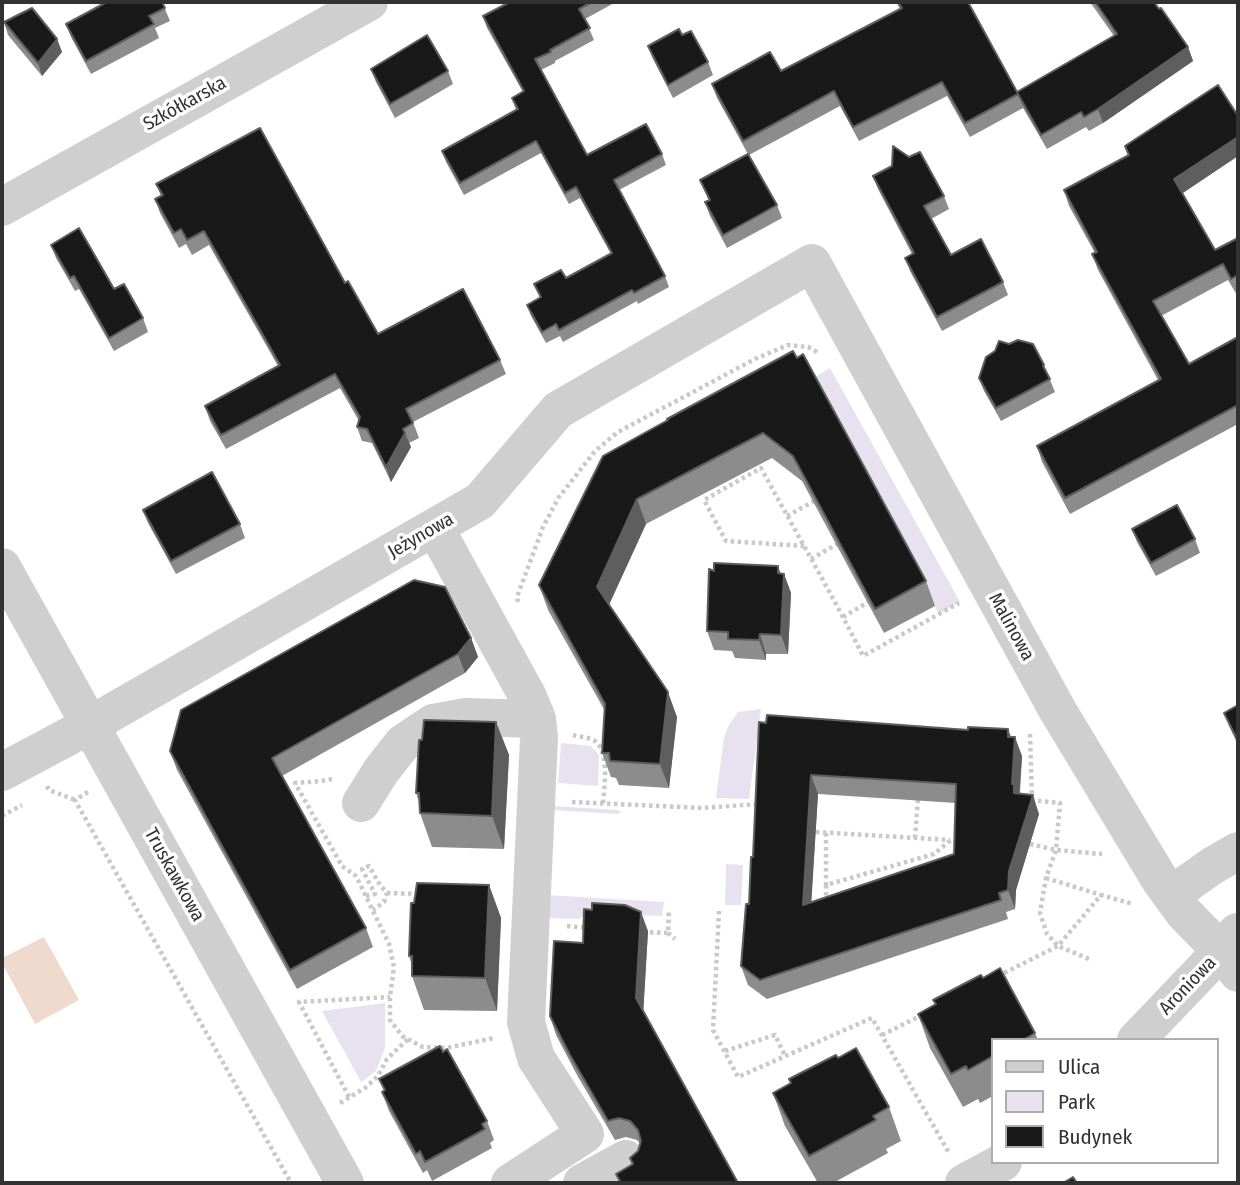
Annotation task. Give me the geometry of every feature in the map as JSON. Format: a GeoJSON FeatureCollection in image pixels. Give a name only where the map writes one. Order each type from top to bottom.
{"type":"FeatureCollection","features":[{"type":"Feature","properties":{"kind":"street","name":"Szkółkarska"},"geometry":{"type":"LineString","coordinates":[[2,207],[369,2]]}},
{"type":"Feature","properties":{"kind":"street","name":"Jeżynowa"},"geometry":{"type":"LineString","coordinates":[[2,772],[90,725],[480,501],[558,410],[812,263]]}},
{"type":"Feature","properties":{"kind":"street","name":"Malinowa"},"geometry":{"type":"LineString","coordinates":[[812,263],[1058,711],[1160,880],[1155,900],[1184,913],[1233,951]]}},
{"type":"Feature","properties":{"kind":"street"},"geometry":{"type":"LineString","coordinates":[[435,528],[528,697],[552,722]]}},
{"type":"Feature","properties":{"kind":"street","name":"Truskawkowa"},"geometry":{"type":"LineString","coordinates":[[2,567],[345,1183]]}},
{"type":"Feature","properties":{"kind":"street"},"geometry":{"type":"LineString","coordinates":[[361,803],[403,743],[433,723],[466,717],[552,722]]}},
{"type":"Feature","properties":{"kind":"street"},"geometry":{"type":"LineString","coordinates":[[510,1183],[585,1134],[536,1058],[527,1026],[539,738],[552,722]]}},
{"type":"Feature","properties":{"kind":"street"},"geometry":{"type":"LineString","coordinates":[[1155,900],[1238,851]]}},
{"type":"Feature","properties":{"kind":"street","name":"Aroniowa"},"geometry":{"type":"LineString","coordinates":[[1138,1038],[1233,951]]}},
{"type":"Feature","properties":{"kind":"street"},"geometry":{"type":"LineString","coordinates":[[582,1183],[626,1159]]}},
{"type":"Feature","properties":{"kind":"street"},"geometry":{"type":"LineString","coordinates":[[957,1168],[992,1163]]}},
{"type":"Feature","properties":{"kind":"path"},"geometry":{"type":"LineString","coordinates":[[519,611],[517,597],[543,527],[559,497],[595,451],[618,432],[755,359],[788,345],[808,347],[819,352],[824,359]]}},
{"type":"Feature","properties":{"kind":"path"},"geometry":{"type":"LineString","coordinates":[[804,546],[726,541],[704,500],[761,468],[787,516],[804,546],[843,617],[863,656],[960,602]]}},
{"type":"Feature","properties":{"kind":"path"},"geometry":{"type":"LineString","coordinates":[[787,516],[820,498]]}},
{"type":"Feature","properties":{"kind":"path"},"geometry":{"type":"LineString","coordinates":[[811,559],[842,541]]}},
{"type":"Feature","properties":{"kind":"path"},"geometry":{"type":"LineString","coordinates":[[843,617],[874,598]]}},
{"type":"Feature","properties":{"kind":"path"},"geometry":{"type":"LineString","coordinates":[[552,722],[573,736],[594,740],[601,749],[605,772],[603,804]]}},
{"type":"Feature","properties":{"kind":"path"},"geometry":{"type":"LineString","coordinates":[[1029,722],[1032,800]]}},
{"type":"Feature","properties":{"kind":"path"},"geometry":{"type":"LineString","coordinates":[[118,775],[75,800],[291,1183]]}},
{"type":"Feature","properties":{"kind":"path"},"geometry":{"type":"LineString","coordinates":[[329,780],[295,783],[342,866],[356,876],[389,944],[394,967],[390,1020],[402,1036],[423,1047],[446,1048],[489,1040],[527,1026]]}},
{"type":"Feature","properties":{"kind":"path"},"geometry":{"type":"LineString","coordinates":[[536,800],[703,808],[760,804],[760,793]]}},
{"type":"Feature","properties":{"kind":"path"},"geometry":{"type":"LineString","coordinates":[[915,838],[918,797]]}},
{"type":"Feature","properties":{"kind":"path"},"geometry":{"type":"LineString","coordinates":[[1024,799],[1060,803],[1056,850],[1046,878],[1040,913],[1047,934],[1058,946],[1089,958]]}},
{"type":"Feature","properties":{"kind":"path"},"geometry":{"type":"LineString","coordinates":[[816,832],[962,841]]}},
{"type":"Feature","properties":{"kind":"path"},"geometry":{"type":"LineString","coordinates":[[826,833],[826,911]]}},
{"type":"Feature","properties":{"kind":"path"},"geometry":{"type":"LineString","coordinates":[[826,886],[934,854],[951,840]]}},
{"type":"Feature","properties":{"kind":"path"},"geometry":{"type":"LineString","coordinates":[[1030,844],[1056,850],[1106,854]]}},
{"type":"Feature","properties":{"kind":"path"},"geometry":{"type":"LineString","coordinates":[[901,864],[905,875]]}},
{"type":"Feature","properties":{"kind":"path"},"geometry":{"type":"LineString","coordinates":[[366,896],[375,894],[362,869],[369,866],[387,892],[434,894]]}},
{"type":"Feature","properties":{"kind":"path"},"geometry":{"type":"LineString","coordinates":[[1046,878],[1101,895],[1155,900]]}},
{"type":"Feature","properties":{"kind":"path"},"geometry":{"type":"LineString","coordinates":[[373,910],[384,902],[387,892]]}},
{"type":"Feature","properties":{"kind":"path"},"geometry":{"type":"LineString","coordinates":[[988,981],[1058,946],[1101,895]]}},
{"type":"Feature","properties":{"kind":"path"},"geometry":{"type":"LineString","coordinates":[[668,933],[669,910]]}},
{"type":"Feature","properties":{"kind":"path"},"geometry":{"type":"LineString","coordinates":[[719,911],[713,1030],[738,1077],[872,1017],[957,1168]]}},
{"type":"Feature","properties":{"kind":"path"},"geometry":{"type":"LineString","coordinates":[[531,922],[601,929]]}},
{"type":"Feature","properties":{"kind":"path"},"geometry":{"type":"LineString","coordinates":[[641,931],[668,933],[675,939]]}},
{"type":"Feature","properties":{"kind":"path"},"geometry":{"type":"LineString","coordinates":[[390,997],[299,1002],[349,1097],[378,1076],[387,1059],[408,1039]]}},
{"type":"Feature","properties":{"kind":"path"},"geometry":{"type":"LineString","coordinates":[[882,1035],[929,1011]]}},
{"type":"Feature","properties":{"kind":"path"},"geometry":{"type":"LineString","coordinates":[[724,1051],[775,1035],[786,1056]]}},
{"type":"Feature","properties":{"kind":"green space"},"geometry":{"type":"Polygon","coordinates":[[[830,368],[960,602],[939,614],[812,379],[830,368]]]}},
{"type":"Feature","properties":{"kind":"green space"},"geometry":{"type":"Polygon","coordinates":[[[761,709],[749,799],[716,798],[724,737],[729,725],[738,712],[761,709]]]}},
{"type":"Feature","properties":{"kind":"green space"},"geometry":{"type":"Polygon","coordinates":[[[561,743],[591,746],[599,755],[598,786],[558,783],[561,743]]]}},
{"type":"Feature","properties":{"kind":"green space"},"geometry":{"type":"Polygon","coordinates":[[[551,806],[618,810],[621,812],[552,810],[551,806]]]}},
{"type":"Feature","properties":{"kind":"green space"},"geometry":{"type":"Polygon","coordinates":[[[726,864],[743,865],[741,905],[725,905],[726,864]]]}},
{"type":"Feature","properties":{"kind":"green space"},"geometry":{"type":"Polygon","coordinates":[[[546,895],[664,902],[662,916],[587,913],[579,919],[544,918],[546,895]]]}},
{"type":"Feature","properties":{"kind":"green space"},"geometry":{"type":"Polygon","coordinates":[[[385,1003],[385,1048],[376,1071],[361,1082],[322,1011],[385,1003]]]}},
{"type":"Feature","properties":{"kind":"shaded area"},"geometry":{"type":"Polygon","coordinates":[[[44,937],[79,1000],[35,1024],[2,963],[2,958],[44,937]]]}},
{"type":"Feature","properties":{"kind":"building"},"geometry":{"type":"Polygon","coordinates":[[[107,2],[162,2],[165,8],[149,16],[154,24],[86,61],[66,24],[107,2]]]}},
{"type":"Feature","properties":{"kind":"building"},"geometry":{"type":"Polygon","coordinates":[[[510,2],[592,2],[579,9],[590,28],[535,59],[587,155],[646,124],[662,154],[614,180],[665,276],[634,293],[632,290],[559,330],[556,324],[542,332],[527,305],[541,297],[534,284],[561,270],[566,278],[612,253],[576,187],[565,193],[536,141],[460,183],[442,151],[518,109],[512,98],[524,91],[483,16],[510,2]]]}},
{"type":"Feature","properties":{"kind":"building"},"geometry":{"type":"Polygon","coordinates":[[[898,2],[968,2],[1017,92],[1117,34],[1095,2],[1154,2],[1188,47],[1098,109],[1084,117],[1081,112],[1041,135],[1018,94],[965,123],[942,82],[853,127],[834,91],[743,141],[712,84],[770,52],[781,71],[902,8],[898,2]]]}},
{"type":"Feature","properties":{"kind":"building"},"geometry":{"type":"Polygon","coordinates":[[[32,8],[57,39],[38,63],[4,22],[32,8]]]}},
{"type":"Feature","properties":{"kind":"building"},"geometry":{"type":"Polygon","coordinates":[[[679,29],[682,35],[691,31],[708,62],[668,85],[648,46],[679,29]]]}},
{"type":"Feature","properties":{"kind":"building"},"geometry":{"type":"Polygon","coordinates":[[[427,35],[448,71],[390,104],[371,69],[427,35]]]}},
{"type":"Feature","properties":{"kind":"building"},"geometry":{"type":"Polygon","coordinates":[[[1218,85],[1238,116],[1238,137],[1174,179],[1215,250],[1238,238],[1238,275],[1231,279],[1223,264],[1153,301],[1189,364],[1238,337],[1238,405],[1065,498],[1037,446],[1161,379],[1092,254],[1097,252],[1064,190],[1129,155],[1125,146],[1218,85]]]}},
{"type":"Feature","properties":{"kind":"building"},"geometry":{"type":"Polygon","coordinates":[[[260,128],[345,283],[348,281],[378,334],[463,289],[500,360],[406,409],[413,423],[403,429],[405,433],[386,467],[367,429],[357,427],[360,417],[335,374],[221,435],[205,406],[280,365],[204,231],[187,240],[181,229],[174,233],[155,199],[163,195],[156,184],[260,128]]]}},
{"type":"Feature","properties":{"kind":"building"},"geometry":{"type":"Polygon","coordinates":[[[893,146],[909,157],[920,152],[944,196],[924,206],[951,255],[981,239],[1003,282],[937,317],[905,258],[914,253],[873,176],[892,166],[893,146]]]}},
{"type":"Feature","properties":{"kind":"building"},"geometry":{"type":"Polygon","coordinates":[[[748,154],[777,205],[723,235],[705,202],[710,200],[700,180],[748,154]]]}},
{"type":"Feature","properties":{"kind":"building"},"geometry":{"type":"Polygon","coordinates":[[[79,228],[114,289],[124,284],[143,318],[109,338],[74,276],[70,278],[51,245],[79,228]]]}},
{"type":"Feature","properties":{"kind":"building"},"geometry":{"type":"Polygon","coordinates":[[[1018,340],[1033,344],[1050,379],[996,408],[979,378],[986,357],[995,351],[999,341],[1009,344],[1018,340]]]}},
{"type":"Feature","properties":{"kind":"building"},"geometry":{"type":"Polygon","coordinates":[[[793,351],[797,358],[803,354],[926,581],[875,609],[793,456],[763,433],[637,499],[597,587],[668,692],[660,764],[610,761],[609,753],[602,753],[605,704],[539,585],[603,456],[793,351]]]}},
{"type":"Feature","properties":{"kind":"building"},"geometry":{"type":"Polygon","coordinates":[[[212,472],[240,524],[171,561],[143,510],[212,472]]]}},
{"type":"Feature","properties":{"kind":"building"},"geometry":{"type":"Polygon","coordinates":[[[1177,505],[1195,539],[1151,563],[1132,529],[1177,505]]]}},
{"type":"Feature","properties":{"kind":"building"},"geometry":{"type":"Polygon","coordinates":[[[714,563],[778,566],[778,573],[784,574],[781,635],[760,634],[759,640],[728,639],[728,632],[707,631],[709,569],[714,571],[714,563]]]}},
{"type":"Feature","properties":{"kind":"building"},"geometry":{"type":"Polygon","coordinates":[[[414,580],[445,587],[471,638],[458,654],[272,758],[366,928],[290,970],[170,751],[181,710],[414,580]]]}},
{"type":"Feature","properties":{"kind":"building"},"geometry":{"type":"Polygon","coordinates":[[[1238,705],[1238,741],[1224,713],[1238,705]]]}},
{"type":"Feature","properties":{"kind":"building"},"geometry":{"type":"Polygon","coordinates":[[[767,715],[968,730],[968,727],[1008,729],[1008,737],[1015,737],[1012,784],[1014,793],[1033,795],[1009,871],[1008,890],[999,893],[1001,900],[760,980],[741,966],[753,857],[759,722],[766,723],[767,715]],[[811,775],[803,905],[954,854],[956,784],[811,775]]]}},
{"type":"Feature","properties":{"kind":"building"},"geometry":{"type":"Polygon","coordinates":[[[424,720],[496,722],[492,816],[420,813],[419,793],[416,793],[419,740],[422,740],[424,720]]]}},
{"type":"Feature","properties":{"kind":"building"},"geometry":{"type":"Polygon","coordinates":[[[417,883],[489,885],[485,978],[412,976],[412,956],[409,956],[411,903],[414,903],[417,883]]]}},
{"type":"Feature","properties":{"kind":"building"},"geometry":{"type":"Polygon","coordinates":[[[592,903],[625,905],[641,912],[636,998],[738,1183],[621,1183],[616,1174],[633,1164],[630,1158],[638,1151],[641,1141],[638,1130],[630,1121],[619,1118],[608,1121],[550,1016],[554,941],[583,943],[584,909],[592,910],[592,903]]]}},
{"type":"Feature","properties":{"kind":"building"},"geometry":{"type":"Polygon","coordinates":[[[1000,968],[1035,1033],[1026,1038],[992,1038],[992,1057],[968,1070],[966,1066],[951,1074],[918,1014],[936,1004],[933,1000],[981,975],[983,978],[1000,968]]]}},
{"type":"Feature","properties":{"kind":"building"},"geometry":{"type":"Polygon","coordinates":[[[440,1046],[443,1052],[447,1049],[487,1121],[482,1124],[485,1129],[425,1162],[420,1151],[416,1154],[382,1092],[385,1090],[379,1079],[440,1046]]]}},
{"type":"Feature","properties":{"kind":"building"},"geometry":{"type":"Polygon","coordinates":[[[856,1048],[889,1107],[873,1116],[876,1120],[809,1156],[773,1093],[791,1083],[789,1079],[856,1048]]]}},
{"type":"Feature","properties":{"kind":"building"},"geometry":{"type":"Polygon","coordinates":[[[1073,1177],[1077,1183],[1063,1183],[1073,1177]]]}}]}
